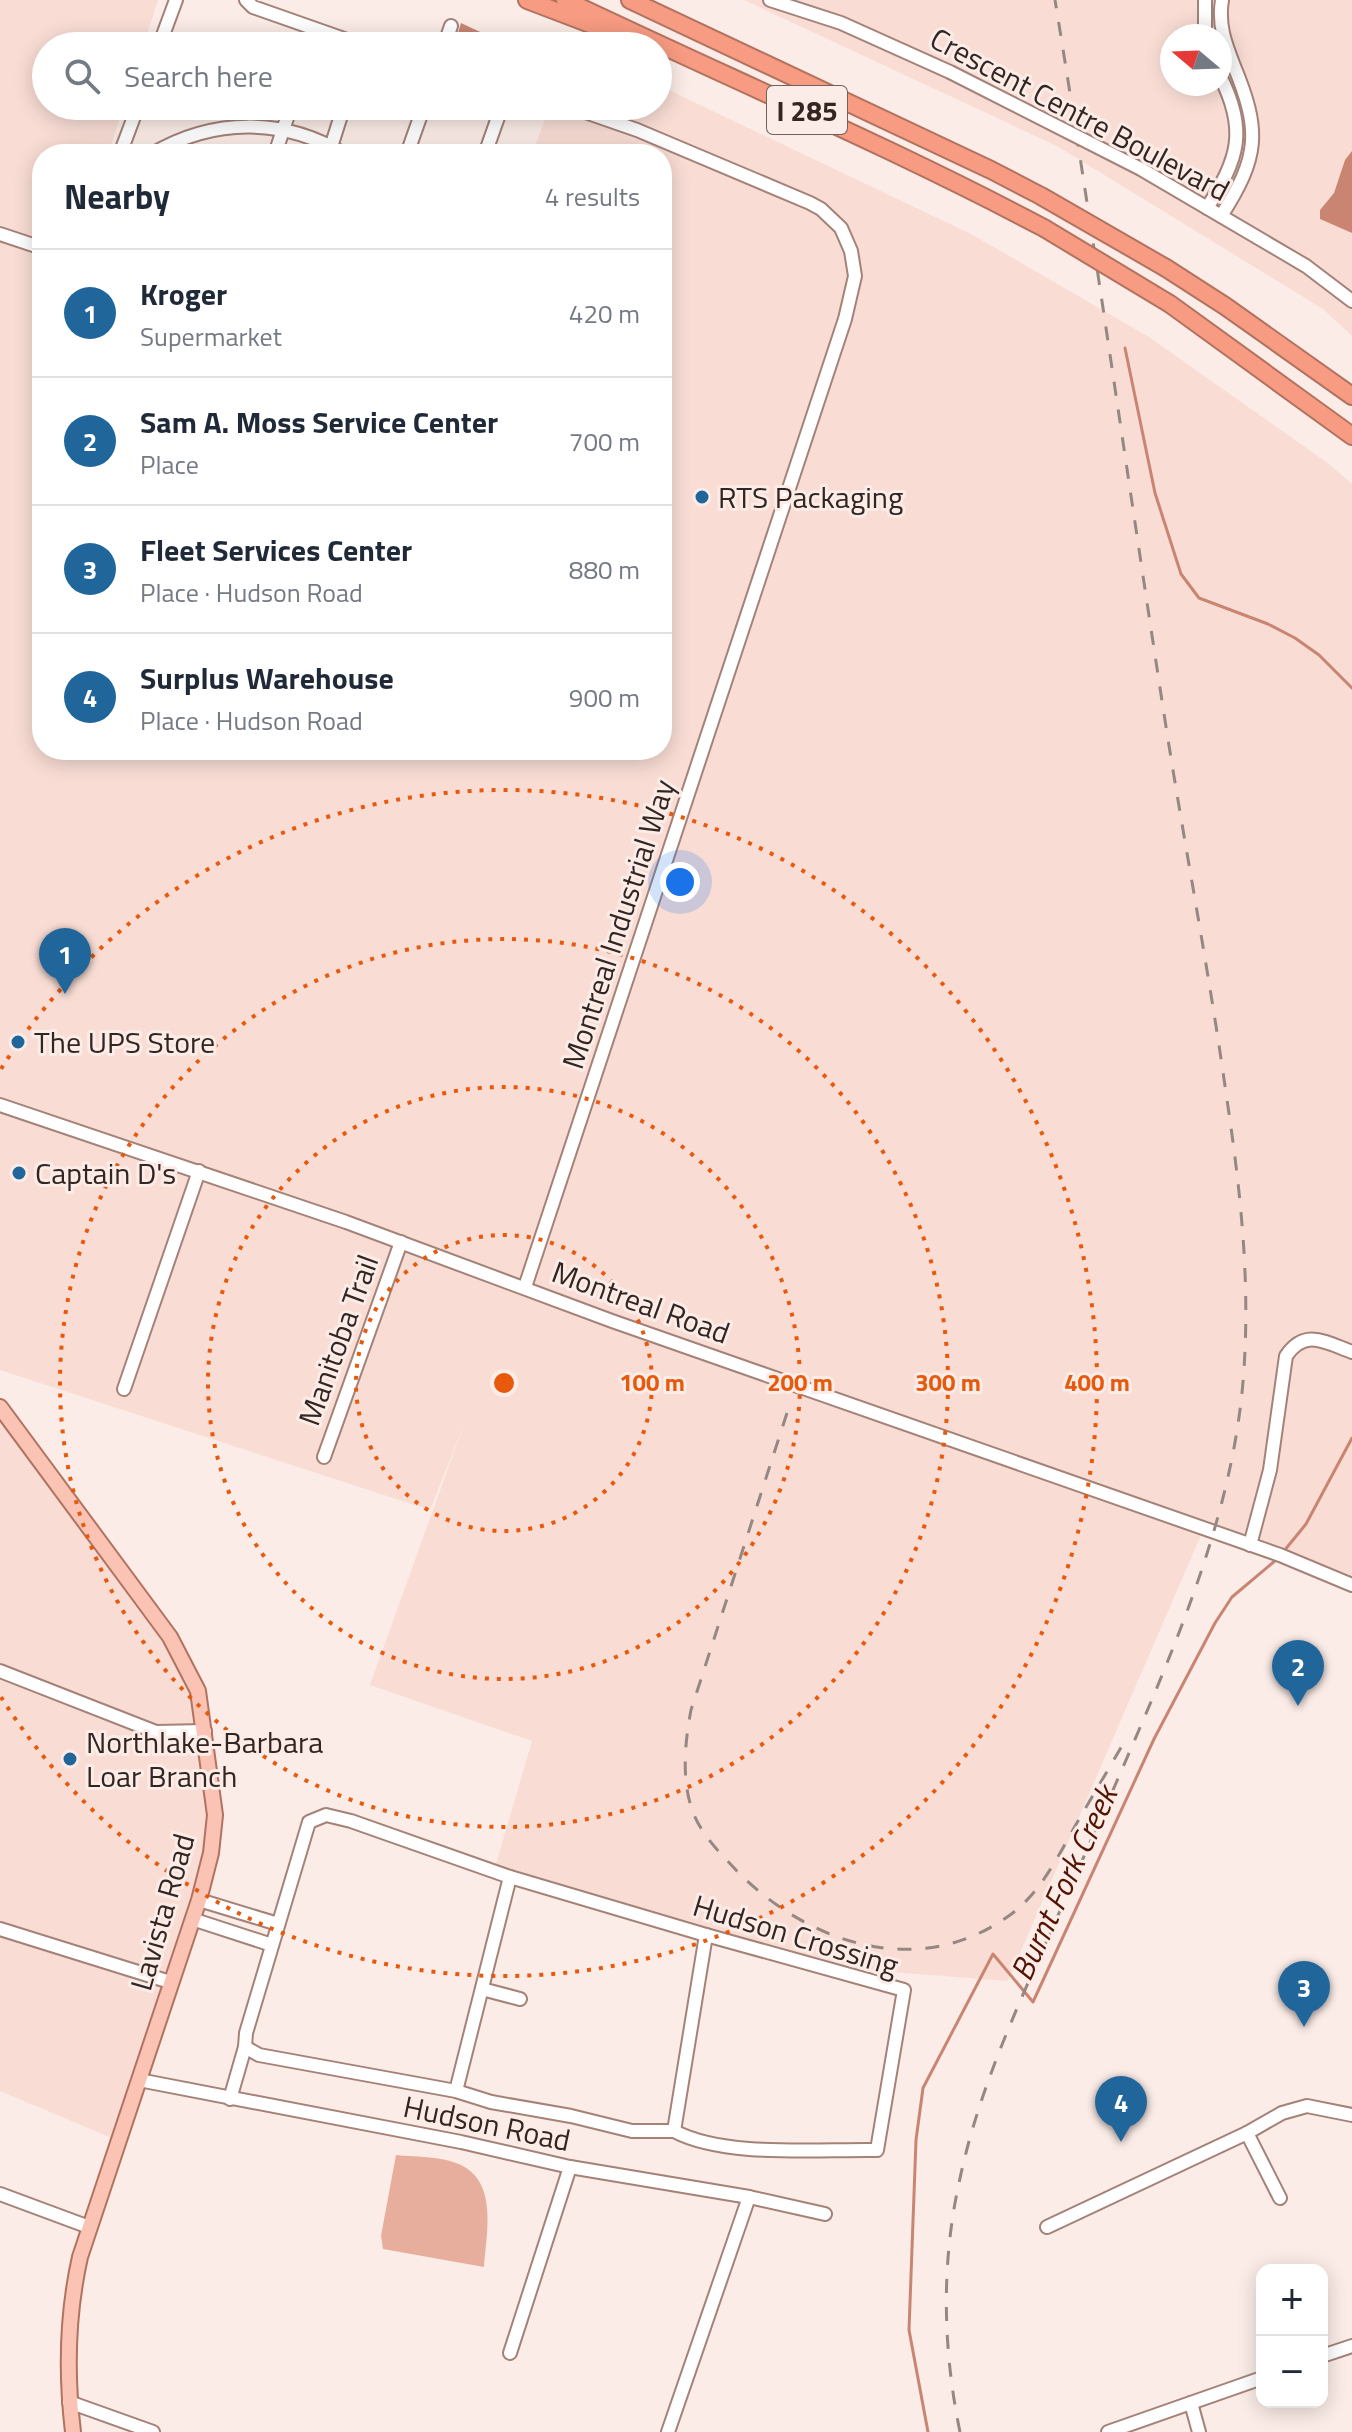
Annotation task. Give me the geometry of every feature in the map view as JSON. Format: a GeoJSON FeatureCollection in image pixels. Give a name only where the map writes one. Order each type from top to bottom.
{"type":"FeatureCollection","features":[{"type":"Feature","properties":{"kind":"highway"},"geometry":{"type":"LineString","coordinates":[[527,0],[608,32]]}},
{"type":"Feature","properties":{"kind":"highway","name":"I 285"},"geometry":{"type":"LineString","coordinates":[[565,0],[632,32]]}},
{"type":"Feature","properties":{"kind":"highway","name":"I 285"},"geometry":{"type":"LineString","coordinates":[[630,0],[1041,196],[1166,268],[1352,396]]}},
{"type":"Feature","properties":{"kind":"highway","name":"I 285"},"geometry":{"type":"LineString","coordinates":[[672,51],[814,113],[955,180],[1044,228],[1170,304],[1352,436]]}},
{"type":"Feature","properties":{"kind":"highway"},"geometry":{"type":"LineString","coordinates":[[672,52],[678,54]]}},
{"type":"Feature","properties":{"kind":"main road","name":"Lavista Road"},"geometry":{"type":"LineString","coordinates":[[0,1407],[170,1637],[198,1691],[215,1815],[211,1853],[199,1900],[89,2227],[72,2293],[68,2340],[73,2432]]}},
{"type":"Feature","properties":{"kind":"street"},"geometry":{"type":"LineString","coordinates":[[164,32],[176,0]]}},
{"type":"Feature","properties":{"kind":"street"},"geometry":{"type":"LineString","coordinates":[[246,0],[253,7],[319,32]]}},
{"type":"Feature","properties":{"kind":"street","name":"Crescent Centre Boulevard"},"geometry":{"type":"LineString","coordinates":[[770,0],[841,23],[950,72],[1141,169],[1306,266],[1352,301]]}},
{"type":"Feature","properties":{"kind":"street"},"geometry":{"type":"LineString","coordinates":[[1205,0],[1205,24]]}},
{"type":"Feature","properties":{"kind":"street"},"geometry":{"type":"LineString","coordinates":[[1221,216],[1243,182],[1251,159],[1252,140],[1248,100],[1222,36],[1222,0]]}},
{"type":"Feature","properties":{"kind":"street"},"geometry":{"type":"LineString","coordinates":[[449,32],[451,26]]}},
{"type":"Feature","properties":{"kind":"street"},"geometry":{"type":"LineString","coordinates":[[1207,208],[1227,173],[1238,142],[1228,96]]}},
{"type":"Feature","properties":{"kind":"street"},"geometry":{"type":"LineString","coordinates":[[124,144],[133,120]]}},
{"type":"Feature","properties":{"kind":"street"},"geometry":{"type":"LineString","coordinates":[[278,144],[286,120]]}},
{"type":"Feature","properties":{"kind":"street"},"geometry":{"type":"LineString","coordinates":[[334,144],[340,120]]}},
{"type":"Feature","properties":{"kind":"street"},"geometry":{"type":"LineString","coordinates":[[411,144],[419,120]]}},
{"type":"Feature","properties":{"kind":"street"},"geometry":{"type":"LineString","coordinates":[[489,144],[497,120]]}},
{"type":"Feature","properties":{"kind":"street","name":"Montreal Industrial Way"},"geometry":{"type":"LineString","coordinates":[[608,120],[670,144]]}},
{"type":"Feature","properties":{"kind":"street"},"geometry":{"type":"LineString","coordinates":[[171,144],[213,129],[247,126],[283,129],[318,144]]}},
{"type":"Feature","properties":{"kind":"street","name":"Montreal Industrial Way"},"geometry":{"type":"LineString","coordinates":[[525,1287],[851,300],[855,276],[851,251],[841,228],[821,209],[672,145]]}},
{"type":"Feature","properties":{"kind":"street"},"geometry":{"type":"LineString","coordinates":[[0,234],[32,245]]}},
{"type":"Feature","properties":{"kind":"street","name":"Montreal Road"},"geometry":{"type":"LineString","coordinates":[[0,1105],[401,1242],[612,1321],[1277,1554],[1352,1585]]}},
{"type":"Feature","properties":{"kind":"street"},"geometry":{"type":"LineString","coordinates":[[124,1389],[199,1171]]}},
{"type":"Feature","properties":{"kind":"street","name":"Manitoba Trail"},"geometry":{"type":"LineString","coordinates":[[324,1457],[401,1242]]}},
{"type":"Feature","properties":{"kind":"street"},"geometry":{"type":"LineString","coordinates":[[1250,1545],[1270,1470],[1286,1356],[1295,1343],[1307,1338],[1352,1352]]}},
{"type":"Feature","properties":{"kind":"street"},"geometry":{"type":"LineString","coordinates":[[0,1671],[156,1732],[205,1731]]}},
{"type":"Feature","properties":{"kind":"street","name":"Hudson Crossing"},"geometry":{"type":"LineString","coordinates":[[230,2099],[246,2033],[309,1822],[326,1815],[510,1877],[904,1990],[877,2150],[723,2148],[693,2141],[674,2131]]}},
{"type":"Feature","properties":{"kind":"street"},"geometry":{"type":"LineString","coordinates":[[456,2091],[510,1877]]}},
{"type":"Feature","properties":{"kind":"street"},"geometry":{"type":"LineString","coordinates":[[199,1900],[278,1924]]}},
{"type":"Feature","properties":{"kind":"street"},"geometry":{"type":"LineString","coordinates":[[192,1919],[272,1945]]}},
{"type":"Feature","properties":{"kind":"street"},"geometry":{"type":"LineString","coordinates":[[0,1929],[170,1982]]}},
{"type":"Feature","properties":{"kind":"street"},"geometry":{"type":"LineString","coordinates":[[245,2047],[259,2055],[456,2091],[491,2102],[571,2116],[632,2131],[674,2131],[706,1935]]}},
{"type":"Feature","properties":{"kind":"street"},"geometry":{"type":"LineString","coordinates":[[482,1989],[520,1999]]}},
{"type":"Feature","properties":{"kind":"street","name":"Hudson Road"},"geometry":{"type":"LineString","coordinates":[[139,2080],[461,2142],[570,2167],[749,2197],[825,2214]]}},
{"type":"Feature","properties":{"kind":"street"},"geometry":{"type":"LineString","coordinates":[[1047,2227],[1247,2133],[1282,2113],[1307,2106],[1352,2115]]}},
{"type":"Feature","properties":{"kind":"street"},"geometry":{"type":"LineString","coordinates":[[1247,2133],[1280,2198]]}},
{"type":"Feature","properties":{"kind":"street"},"geometry":{"type":"LineString","coordinates":[[510,2353],[570,2167]]}},
{"type":"Feature","properties":{"kind":"street"},"geometry":{"type":"LineString","coordinates":[[0,2194],[89,2227]]}},
{"type":"Feature","properties":{"kind":"street"},"geometry":{"type":"LineString","coordinates":[[668,2432],[749,2197]]}},
{"type":"Feature","properties":{"kind":"street"},"geometry":{"type":"LineString","coordinates":[[1328,2354],[1352,2346]]}},
{"type":"Feature","properties":{"kind":"street"},"geometry":{"type":"LineString","coordinates":[[1108,2432],[1256,2380]]}},
{"type":"Feature","properties":{"kind":"street"},"geometry":{"type":"LineString","coordinates":[[69,2402],[153,2432]]}},
{"type":"Feature","properties":{"kind":"street"},"geometry":{"type":"LineString","coordinates":[[1191,2403],[1199,2432]]}},
{"type":"Feature","properties":{"kind":"shaded area"},"geometry":{"type":"Polygon","coordinates":[[[0,0],[158,0],[148,32],[32,32],[32,120],[119,120],[111,144],[32,144],[32,760],[672,760],[672,144],[536,144],[545,120],[672,120],[672,92],[973,235],[1149,337],[1329,464],[1352,484],[1352,1583],[1205,1526],[1008,1981],[853,1969],[493,1874],[532,1741],[370,1685],[464,1424],[430,1510],[0,1370],[0,0]]]}},
{"type":"Feature","properties":{"kind":"shaded area"},"geometry":{"type":"Polygon","coordinates":[[[744,0],[1352,0],[1352,336],[1323,309],[1057,146],[744,0]]]}},
{"type":"Feature","properties":{"kind":"shaded area"},"geometry":{"type":"Polygon","coordinates":[[[461,23],[480,32],[458,32],[461,23]]]}},
{"type":"Feature","properties":{"kind":"shaded area"},"geometry":{"type":"Polygon","coordinates":[[[1352,151],[1352,233],[1320,219],[1320,210],[1334,193],[1345,160],[1352,151]]]}},
{"type":"Feature","properties":{"kind":"shaded area"},"geometry":{"type":"Polygon","coordinates":[[[0,1419],[54,1494],[159,1612],[197,1691],[213,1766],[200,1903],[119,2141],[0,2091],[0,1419]]]}},
{"type":"Feature","properties":{"kind":"shaded area"},"geometry":{"type":"Polygon","coordinates":[[[396,2155],[453,2162],[468,2169],[478,2179],[487,2206],[484,2267],[383,2249],[381,2236],[396,2155]]]}},
{"type":"Feature","properties":{"kind":"waterway","name":"Burnt Fork Creek"},"geometry":{"type":"LineString","coordinates":[[1125,348],[1155,493],[1181,574],[1199,598],[1268,624],[1295,638],[1319,655],[1352,688]]}},
{"type":"Feature","properties":{"kind":"waterway","name":"Burnt Fork Creek"},"geometry":{"type":"LineString","coordinates":[[1284,1551],[1306,1524],[1352,1438]]}},
{"type":"Feature","properties":{"kind":"waterway","name":"Burnt Fork Creek"},"geometry":{"type":"LineString","coordinates":[[928,2432],[909,2330],[916,2140],[923,2088],[993,1954],[1033,2002],[1154,1739],[1215,1623],[1232,1597],[1276,1560]]}},
{"type":"Feature","properties":{"kind":"railway"},"geometry":{"type":"LineString","coordinates":[[960,2432],[950,2370],[946,2308],[949,2245],[966,2152],[984,2092],[1007,2033],[1145,1716],[1192,1598],[1228,1477],[1245,1355],[1243,1242],[1231,1130],[1055,0]]}},
{"type":"Feature","properties":{"kind":"railway"},"geometry":{"type":"LineString","coordinates":[[787,1413],[691,1710],[687,1735],[687,1787],[693,1812],[706,1836],[736,1870],[796,1918],[830,1934],[866,1945],[902,1949],[939,1946],[975,1935],[1010,1915],[1039,1886],[1123,1744]]}},
{"type":"Feature","properties":{"kind":"place","name":"RTS Packaging"},"geometry":{"type":"Point","coordinates":[702,497]}},
{"type":"Feature","properties":{"kind":"place","name":"Kroger"},"geometry":{"type":"Point","coordinates":[65,994]}},
{"type":"Feature","properties":{"kind":"place","name":"The UPS Store"},"geometry":{"type":"Point","coordinates":[18,1042]}},
{"type":"Feature","properties":{"kind":"place","name":"Captain D's"},"geometry":{"type":"Point","coordinates":[19,1173]}},
{"type":"Feature","properties":{"kind":"place","name":"Sam A. Moss Service Center"},"geometry":{"type":"Point","coordinates":[1298,1706]}},
{"type":"Feature","properties":{"kind":"place","name":"Northlake-Barbara Loar Branch"},"geometry":{"type":"Point","coordinates":[70,1759]}},
{"type":"Feature","properties":{"kind":"place","name":"Fleet Services Center"},"geometry":{"type":"Point","coordinates":[1304,2027]}},
{"type":"Feature","properties":{"kind":"place","name":"Surplus Warehouse"},"geometry":{"type":"Point","coordinates":[1121,2142]}}]}
